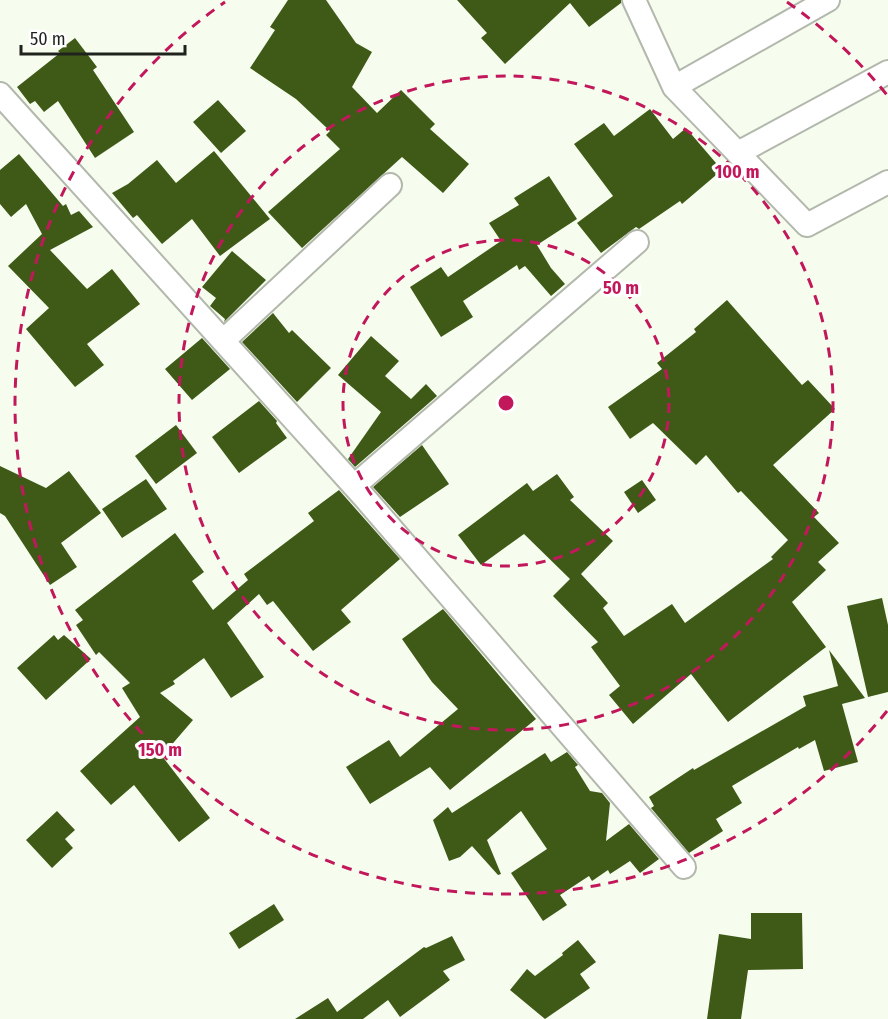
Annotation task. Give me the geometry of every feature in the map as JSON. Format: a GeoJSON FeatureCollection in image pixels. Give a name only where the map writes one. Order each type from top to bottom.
{"type":"FeatureCollection","features":[{"type":"Feature","properties":{"kind":"street"},"geometry":{"type":"LineString","coordinates":[[674,87],[828,0]]}},
{"type":"Feature","properties":{"kind":"street"},"geometry":{"type":"LineString","coordinates":[[640,3],[674,87],[807,225],[888,182]]}},
{"type":"Feature","properties":{"kind":"street"},"geometry":{"type":"LineString","coordinates":[[738,153],[888,72]]}},
{"type":"Feature","properties":{"kind":"street"},"geometry":{"type":"LineString","coordinates":[[0,94],[354,486],[684,867]]}},
{"type":"Feature","properties":{"kind":"street"},"geometry":{"type":"LineString","coordinates":[[223,342],[390,185]]}},
{"type":"Feature","properties":{"kind":"street"},"geometry":{"type":"LineString","coordinates":[[354,486],[637,242]]}},
{"type":"Feature","properties":{"kind":"building"},"geometry":{"type":"Polygon","coordinates":[[[288,0],[326,0],[356,43],[372,52],[352,87],[377,113],[401,90],[435,124],[430,129],[469,164],[443,193],[402,157],[302,248],[268,212],[340,149],[326,135],[330,131],[296,99],[250,68],[275,30],[270,27],[288,0]]]}},
{"type":"Feature","properties":{"kind":"building"},"geometry":{"type":"Polygon","coordinates":[[[457,0],[621,0],[621,3],[589,27],[570,3],[505,64],[481,38],[487,33],[457,0]]]}},
{"type":"Feature","properties":{"kind":"building"},"geometry":{"type":"Polygon","coordinates":[[[75,38],[97,67],[93,70],[134,132],[95,158],[58,101],[44,112],[35,101],[30,104],[17,87],[75,38]]]}},
{"type":"Feature","properties":{"kind":"building"},"geometry":{"type":"Polygon","coordinates":[[[218,100],[246,131],[221,153],[193,122],[218,100]]]}},
{"type":"Feature","properties":{"kind":"building"},"geometry":{"type":"Polygon","coordinates":[[[650,109],[673,139],[686,128],[722,170],[682,204],[680,201],[639,229],[636,227],[601,253],[577,223],[613,196],[574,144],[604,123],[614,136],[650,109]]]}},
{"type":"Feature","properties":{"kind":"building"},"geometry":{"type":"Polygon","coordinates":[[[214,151],[270,219],[220,256],[192,219],[162,244],[137,215],[133,218],[112,193],[128,184],[157,160],[176,183],[214,151]]]}},
{"type":"Feature","properties":{"kind":"building"},"geometry":{"type":"Polygon","coordinates":[[[19,154],[63,206],[66,204],[71,215],[79,211],[93,227],[50,250],[87,289],[112,269],[140,304],[87,344],[104,365],[75,387],[26,329],[49,308],[8,266],[42,234],[26,204],[11,217],[0,204],[0,170],[19,154]]]}},
{"type":"Feature","properties":{"kind":"building"},"geometry":{"type":"Polygon","coordinates":[[[549,176],[577,219],[537,245],[551,268],[565,284],[551,296],[525,266],[519,270],[517,265],[463,301],[473,317],[441,337],[410,287],[441,267],[448,277],[501,241],[489,223],[519,205],[514,198],[549,176]]]}},
{"type":"Feature","properties":{"kind":"building"},"geometry":{"type":"Polygon","coordinates":[[[232,251],[266,280],[224,322],[225,319],[210,306],[216,298],[202,287],[232,251]]]}},
{"type":"Feature","properties":{"kind":"building"},"geometry":{"type":"Polygon","coordinates":[[[727,300],[802,385],[808,380],[835,409],[773,465],[819,513],[814,517],[839,543],[818,562],[826,570],[792,602],[826,647],[728,722],[691,674],[633,724],[609,695],[620,686],[591,647],[598,642],[553,596],[570,579],[524,534],[481,565],[458,535],[527,483],[533,491],[557,474],[574,497],[570,500],[613,541],[581,574],[608,603],[603,608],[624,636],[672,604],[685,623],[773,559],[771,557],[788,540],[741,491],[738,493],[706,455],[696,465],[653,423],[630,439],[608,407],[662,369],[657,363],[696,332],[694,329],[727,300]]]}},
{"type":"Feature","properties":{"kind":"building"},"geometry":{"type":"Polygon","coordinates":[[[273,313],[289,333],[292,330],[331,368],[297,402],[242,342],[273,313]]]}},
{"type":"Feature","properties":{"kind":"building"},"geometry":{"type":"Polygon","coordinates":[[[371,336],[399,361],[385,376],[411,399],[426,384],[437,396],[355,467],[348,459],[381,412],[338,375],[371,336]]]}},
{"type":"Feature","properties":{"kind":"building"},"geometry":{"type":"Polygon","coordinates":[[[202,338],[230,369],[192,400],[165,369],[202,338]]]}},
{"type":"Feature","properties":{"kind":"building"},"geometry":{"type":"Polygon","coordinates":[[[259,401],[277,421],[276,423],[287,438],[239,473],[212,437],[259,401]]]}},
{"type":"Feature","properties":{"kind":"building"},"geometry":{"type":"Polygon","coordinates":[[[176,425],[197,453],[156,484],[135,456],[176,425]]]}},
{"type":"Feature","properties":{"kind":"building"},"geometry":{"type":"Polygon","coordinates":[[[422,445],[449,484],[400,517],[373,487],[422,445]]]}},
{"type":"Feature","properties":{"kind":"building"},"geometry":{"type":"Polygon","coordinates":[[[0,466],[46,488],[69,471],[101,513],[61,543],[77,567],[50,585],[5,516],[0,513],[0,466]]]}},
{"type":"Feature","properties":{"kind":"building"},"geometry":{"type":"Polygon","coordinates":[[[146,479],[167,509],[122,538],[102,509],[146,479]]]}},
{"type":"Feature","properties":{"kind":"building"},"geometry":{"type":"Polygon","coordinates":[[[642,480],[656,500],[638,513],[624,492],[642,480]]]}},
{"type":"Feature","properties":{"kind":"building"},"geometry":{"type":"Polygon","coordinates":[[[339,490],[400,559],[341,610],[351,622],[313,651],[273,601],[267,605],[259,594],[227,623],[264,677],[231,698],[204,658],[173,681],[175,684],[160,693],[193,720],[162,756],[210,818],[179,842],[134,785],[111,805],[80,771],[140,717],[122,688],[130,683],[99,652],[96,655],[76,625],[83,620],[75,610],[175,533],[204,572],[192,581],[213,610],[248,580],[244,574],[314,521],[308,513],[339,490]]]}},
{"type":"Feature","properties":{"kind":"building"},"geometry":{"type":"Polygon","coordinates":[[[882,598],[888,625],[888,692],[868,697],[847,606],[882,598]]]}},
{"type":"Feature","properties":{"kind":"building"},"geometry":{"type":"Polygon","coordinates":[[[443,609],[536,719],[450,790],[430,767],[370,804],[346,767],[389,740],[400,757],[458,709],[432,682],[402,639],[443,609]]]}},
{"type":"Feature","properties":{"kind":"building"},"geometry":{"type":"Polygon","coordinates":[[[54,635],[58,640],[64,635],[91,659],[46,700],[17,668],[54,635]]]}},
{"type":"Feature","properties":{"kind":"building"},"geometry":{"type":"Polygon","coordinates":[[[829,650],[865,698],[842,704],[858,762],[824,771],[815,740],[799,749],[798,747],[732,786],[742,803],[716,819],[723,831],[689,853],[651,808],[654,806],[649,797],[693,768],[694,770],[806,706],[803,696],[838,686],[829,650]]]}},
{"type":"Feature","properties":{"kind":"building"},"geometry":{"type":"Polygon","coordinates":[[[567,752],[578,765],[575,767],[590,791],[602,793],[610,803],[606,841],[629,824],[659,859],[640,873],[630,861],[610,874],[608,870],[592,881],[589,876],[560,895],[567,905],[543,921],[511,873],[547,849],[521,811],[487,840],[501,874],[498,875],[472,846],[460,857],[449,861],[433,820],[448,807],[452,813],[545,753],[551,762],[567,752]]]}},
{"type":"Feature","properties":{"kind":"building"},"geometry":{"type":"Polygon","coordinates":[[[57,811],[75,830],[65,839],[73,848],[52,868],[26,840],[57,811]]]}},
{"type":"Feature","properties":{"kind":"building"},"geometry":{"type":"Polygon","coordinates":[[[274,904],[284,920],[239,949],[229,933],[274,904]]]}},
{"type":"Feature","properties":{"kind":"building"},"geometry":{"type":"Polygon","coordinates":[[[751,913],[802,913],[803,969],[748,970],[741,1019],[707,1019],[719,934],[751,939],[751,913]]]}},
{"type":"Feature","properties":{"kind":"building"},"geometry":{"type":"Polygon","coordinates":[[[452,936],[465,960],[443,971],[450,980],[400,1017],[388,1000],[363,1019],[295,1019],[328,998],[337,1012],[424,947],[452,936]]]}},
{"type":"Feature","properties":{"kind":"building"},"geometry":{"type":"Polygon","coordinates":[[[578,940],[596,962],[580,974],[590,988],[545,1019],[510,990],[527,969],[535,976],[563,955],[562,953],[578,940]]]}}]}
